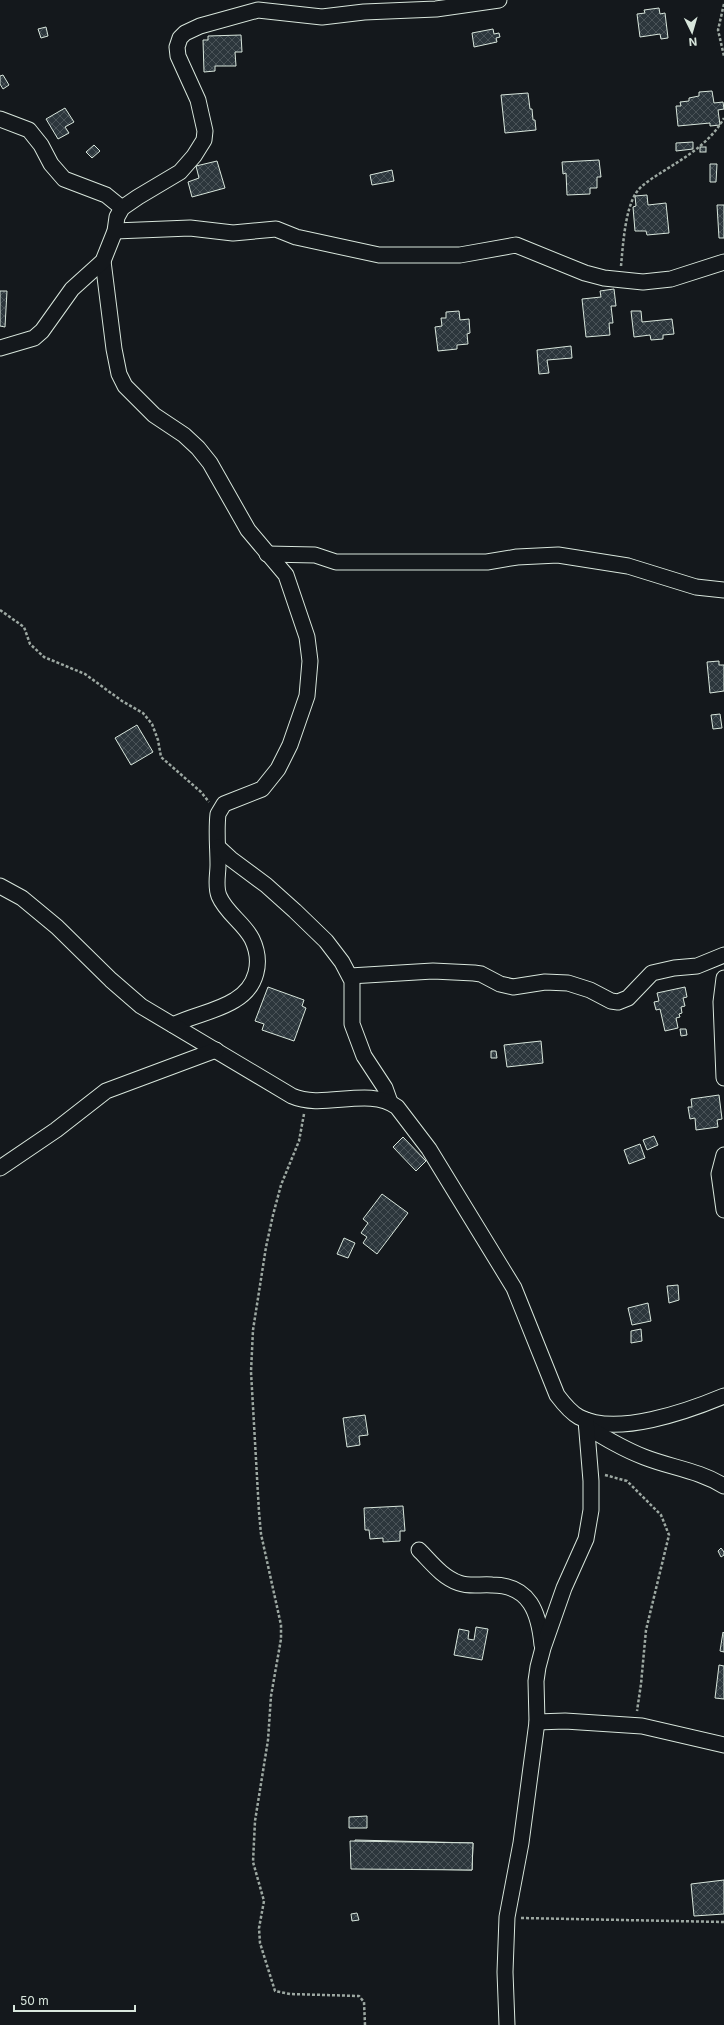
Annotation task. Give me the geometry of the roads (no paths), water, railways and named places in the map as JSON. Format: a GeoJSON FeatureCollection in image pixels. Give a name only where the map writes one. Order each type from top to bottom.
{"type":"FeatureCollection","features":[{"type":"Feature","properties":{"kind":"street"},"geometry":{"type":"LineString","coordinates":[[0,348],[34,338],[42,331],[72,288],[103,261],[115,230],[117,217],[122,208],[180,172],[194,156],[204,140],[205,131],[198,100],[192,84],[179,62],[177,47],[180,38],[185,33],[258,5],[322,17],[364,12],[436,10],[500,0]]}},
{"type":"Feature","properties":{"kind":"street"},"geometry":{"type":"LineString","coordinates":[[0,118],[28,130],[41,145],[51,164],[64,179],[106,195],[122,208]]}},
{"type":"Feature","properties":{"kind":"street"},"geometry":{"type":"LineString","coordinates":[[115,230],[190,228],[233,233],[276,229],[296,237],[379,255],[460,254],[516,245],[585,273],[619,280],[642,282],[660,281],[724,262]]}},
{"type":"Feature","properties":{"kind":"street"},"geometry":{"type":"LineString","coordinates":[[103,261],[114,349],[119,374],[125,386],[154,415],[178,430],[198,448],[210,463],[248,530],[286,575],[290,583],[307,637],[310,661],[307,696],[290,745],[271,779],[262,789],[224,804],[218,814],[218,895],[233,917],[252,939],[256,955],[256,974],[249,987],[235,1000],[216,1009],[186,1018],[173,1026]]}},
{"type":"Feature","properties":{"kind":"street"},"geometry":{"type":"LineString","coordinates":[[267,554],[315,555],[336,562],[486,562],[517,557],[558,555],[628,566],[696,587],[724,590]]}},
{"type":"Feature","properties":{"kind":"street"},"geometry":{"type":"LineString","coordinates":[[218,847],[231,859],[266,885],[314,928],[334,950],[350,976],[353,989],[352,1024],[364,1056],[385,1088],[390,1102],[408,1119],[429,1149],[514,1288],[557,1395],[570,1411],[621,1448],[645,1458],[697,1472],[724,1486]]}},
{"type":"Feature","properties":{"kind":"street"},"geometry":{"type":"LineString","coordinates":[[0,886],[22,898],[57,927],[110,980],[141,1006],[292,1096],[306,1101],[365,1098],[390,1102]]}},
{"type":"Feature","properties":{"kind":"street"},"geometry":{"type":"LineString","coordinates":[[350,976],[433,971],[474,973],[482,974],[500,984],[513,987],[545,982],[568,983],[590,990],[611,1001],[618,1002],[628,998],[652,973],[674,968],[697,966],[724,955]]}},
{"type":"Feature","properties":{"kind":"street"},"geometry":{"type":"LineString","coordinates":[[724,978],[721,1002],[724,1078]]}},
{"type":"Feature","properties":{"kind":"street"},"geometry":{"type":"LineString","coordinates":[[0,1168],[56,1130],[106,1091],[216,1050]]}},
{"type":"Feature","properties":{"kind":"street"},"geometry":{"type":"LineString","coordinates":[[724,1155],[719,1174],[724,1210]]}},
{"type":"Feature","properties":{"kind":"street"},"geometry":{"type":"LineString","coordinates":[[586,1424],[617,1424],[646,1421],[680,1413],[724,1396]]}},
{"type":"Feature","properties":{"kind":"street"},"geometry":{"type":"LineString","coordinates":[[507,2025],[505,1972],[507,1918],[521,1843],[537,1722],[536,1681],[543,1648],[564,1588],[586,1539],[591,1510],[591,1481],[586,1424]]}},
{"type":"Feature","properties":{"kind":"street"},"geometry":{"type":"LineString","coordinates":[[419,1550],[440,1571],[455,1581],[468,1585],[505,1585],[522,1591],[537,1617],[541,1629],[543,1648]]}},
{"type":"Feature","properties":{"kind":"street"},"geometry":{"type":"LineString","coordinates":[[537,1722],[565,1721],[634,1725],[724,1745]]}}]}
